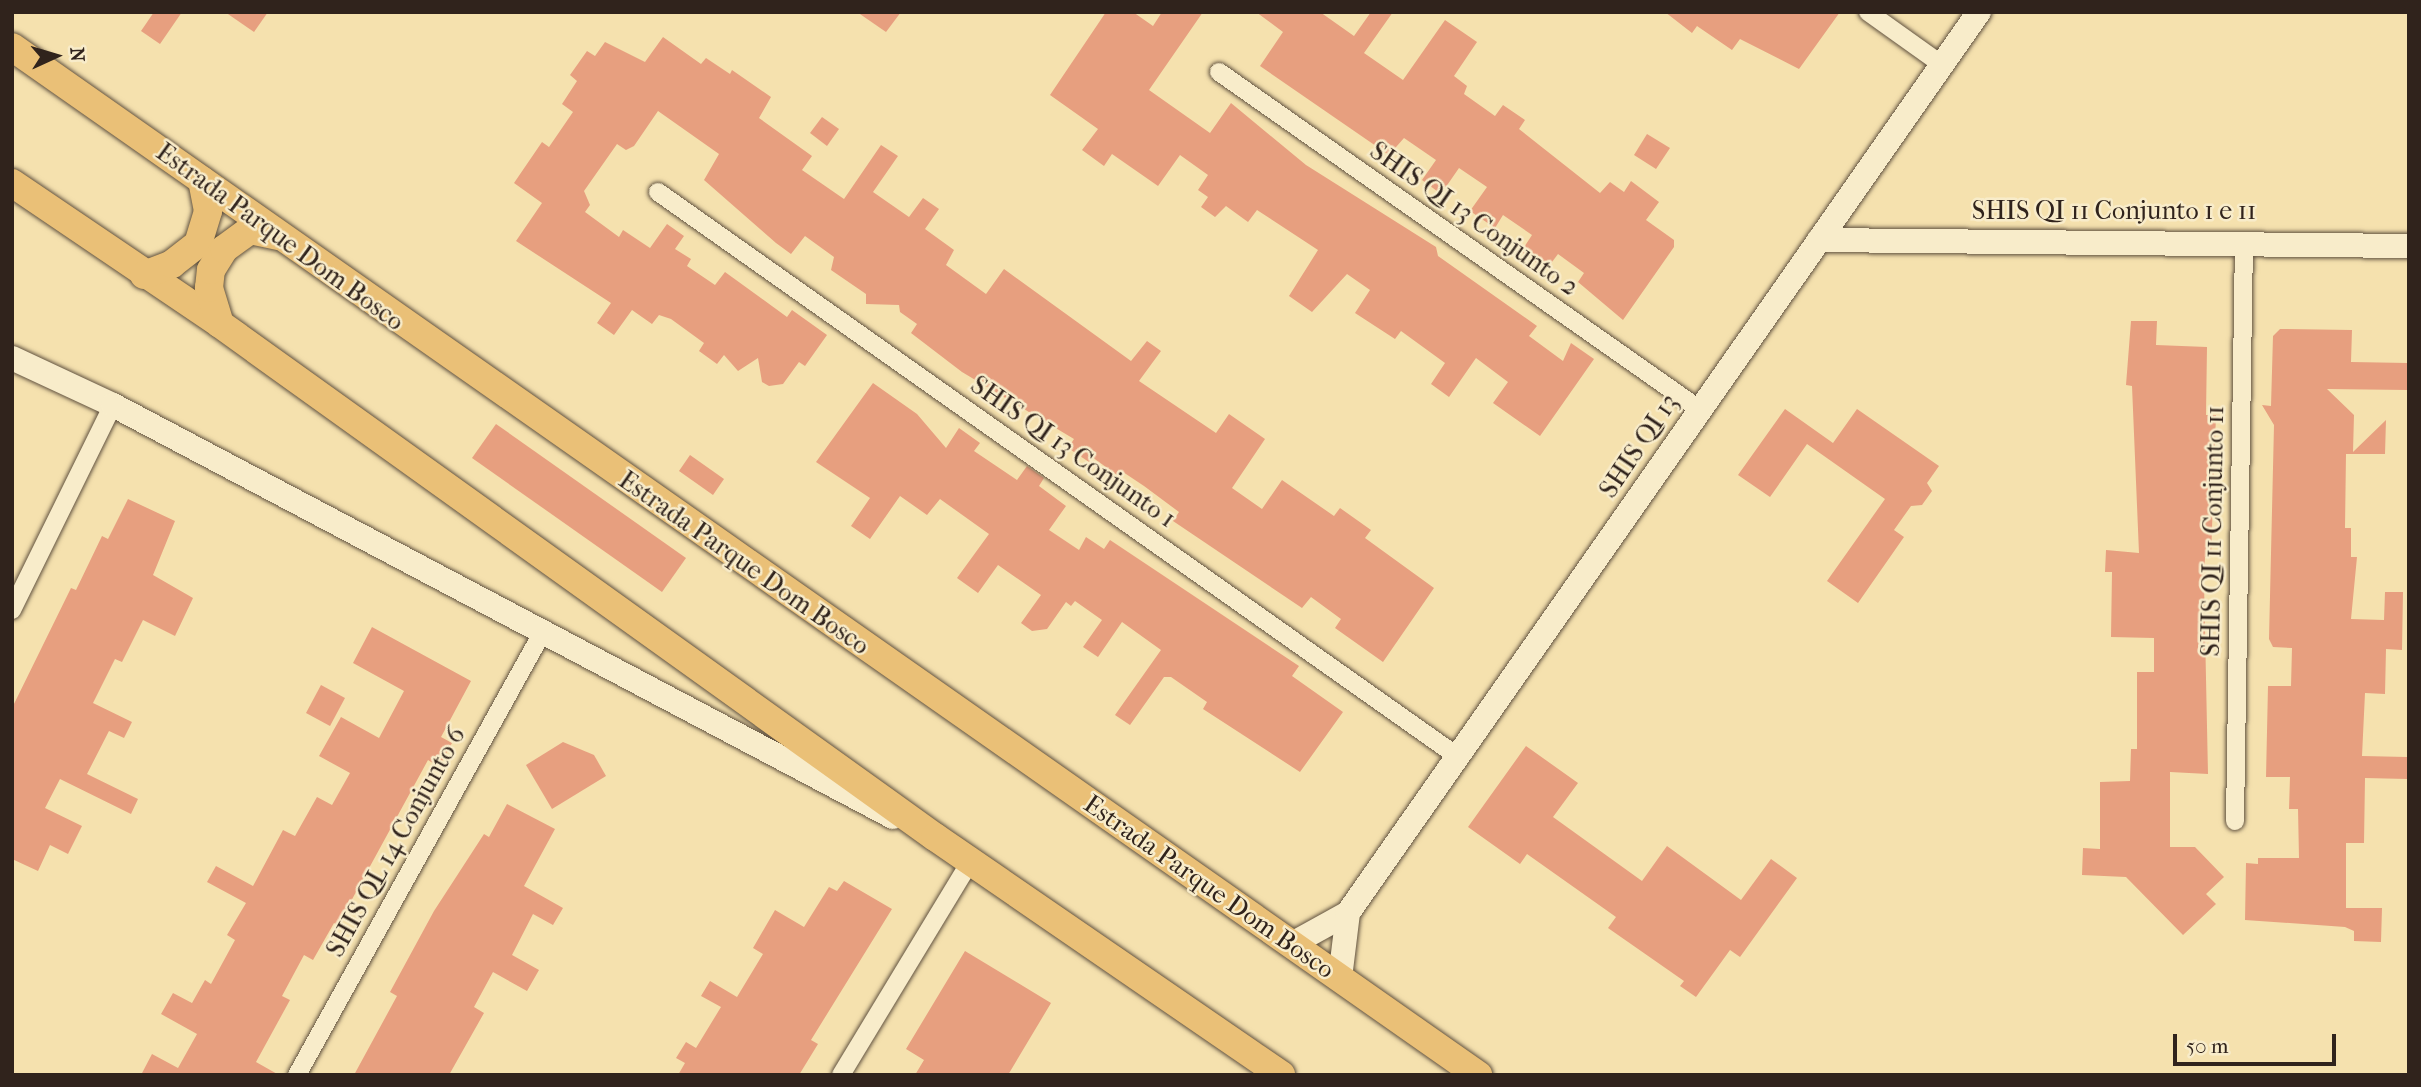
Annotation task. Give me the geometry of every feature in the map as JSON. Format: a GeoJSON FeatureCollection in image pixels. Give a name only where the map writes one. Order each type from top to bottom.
{"type":"FeatureCollection","features":[{"type":"Feature","properties":{"kind":"main road","name":"Estrada Parque Dom Bosco"},"geometry":{"type":"LineString","coordinates":[[12,47],[1478,1075]]}},
{"type":"Feature","properties":{"kind":"main road"},"geometry":{"type":"LineString","coordinates":[[144,275],[173,264],[198,244],[208,211],[202,181]]}},
{"type":"Feature","properties":{"kind":"main road"},"geometry":{"type":"LineString","coordinates":[[12,183],[220,324],[936,837],[1281,1075]]}},
{"type":"Feature","properties":{"kind":"main road"},"geometry":{"type":"LineString","coordinates":[[220,324],[209,288],[211,270],[224,249],[250,230],[278,236]]}},
{"type":"Feature","properties":{"kind":"street"},"geometry":{"type":"LineString","coordinates":[[1868,12],[1941,64]]}},
{"type":"Feature","properties":{"kind":"street","name":"SHIS QI 13"},"geometry":{"type":"LineString","coordinates":[[1340,978],[1349,913],[1979,12]]}},
{"type":"Feature","properties":{"kind":"street","name":"SHIS QI 13 Conjunto 2"},"geometry":{"type":"LineString","coordinates":[[1219,72],[1699,409]]}},
{"type":"Feature","properties":{"kind":"street","name":"SHIS QI 13 Conjunto 1"},"geometry":{"type":"LineString","coordinates":[[658,192],[1457,756]]}},
{"type":"Feature","properties":{"kind":"street","name":"SHIS QI 11 Conjunto 1 e 11"},"geometry":{"type":"LineString","coordinates":[[1819,240],[2244,241],[2409,246]]}},
{"type":"Feature","properties":{"kind":"street","name":"SHIS QI 11 Conjunto 11"},"geometry":{"type":"LineString","coordinates":[[2235,821],[2244,241]]}},
{"type":"Feature","properties":{"kind":"street"},"geometry":{"type":"LineString","coordinates":[[12,358],[113,405],[541,635],[936,837]]}},
{"type":"Feature","properties":{"kind":"street"},"geometry":{"type":"LineString","coordinates":[[12,610],[113,405]]}},
{"type":"Feature","properties":{"kind":"street","name":"SHIS QL 14 Conjunto 6"},"geometry":{"type":"LineString","coordinates":[[297,1075],[541,635]]}},
{"type":"Feature","properties":{"kind":"street"},"geometry":{"type":"LineString","coordinates":[[841,1075],[971,860]]}},
{"type":"Feature","properties":{"kind":"street","name":"SHIS QI 13"},"geometry":{"type":"LineString","coordinates":[[1292,944],[1349,913]]}},
{"type":"Feature","properties":{"kind":"building"},"geometry":{"type":"Polygon","coordinates":[[[154,12],[182,12],[160,44],[141,31],[154,12]]]}},
{"type":"Feature","properties":{"kind":"building"},"geometry":{"type":"Polygon","coordinates":[[[225,12],[268,12],[254,32],[225,12]]]}},
{"type":"Feature","properties":{"kind":"building"},"geometry":{"type":"Polygon","coordinates":[[[857,12],[901,12],[886,32],[857,12]]]}},
{"type":"Feature","properties":{"kind":"building"},"geometry":{"type":"Polygon","coordinates":[[[1106,12],[1133,12],[1153,26],[1162,12],[1203,12],[1149,90],[1210,133],[1231,103],[1306,165],[1436,247],[1438,256],[1537,326],[1529,336],[1563,361],[1571,343],[1594,359],[1540,436],[1493,403],[1508,382],[1476,358],[1449,397],[1431,384],[1445,363],[1401,331],[1395,339],[1355,313],[1370,290],[1347,274],[1312,312],[1289,296],[1318,250],[1257,210],[1248,222],[1226,206],[1215,217],[1201,207],[1208,197],[1198,190],[1208,175],[1180,155],[1158,186],[1112,154],[1104,166],[1082,150],[1098,129],[1050,95],[1106,12]]]}},
{"type":"Feature","properties":{"kind":"building"},"geometry":{"type":"Polygon","coordinates":[[[1256,12],[1320,12],[1354,36],[1371,12],[1393,12],[1364,53],[1403,80],[1445,20],[1477,42],[1454,76],[1467,86],[1464,94],[1495,116],[1503,105],[1525,120],[1519,129],[1600,193],[1610,182],[1624,192],[1631,181],[1659,202],[1646,220],[1674,240],[1674,247],[1623,320],[1578,282],[1584,273],[1558,254],[1546,270],[1521,252],[1532,235],[1503,215],[1495,228],[1470,211],[1487,187],[1459,168],[1441,194],[1422,180],[1436,160],[1404,138],[1389,155],[1260,66],[1283,32],[1256,12]]]}},
{"type":"Feature","properties":{"kind":"building"},"geometry":{"type":"Polygon","coordinates":[[[1665,12],[1840,12],[1799,69],[1740,39],[1732,50],[1697,26],[1692,33],[1665,12]]]}},
{"type":"Feature","properties":{"kind":"building"},"geometry":{"type":"Polygon","coordinates":[[[663,37],[701,64],[706,58],[730,74],[732,70],[771,97],[759,118],[812,156],[802,170],[844,199],[881,145],[898,156],[873,192],[909,217],[923,198],[939,209],[925,229],[954,250],[946,265],[986,294],[1004,269],[1131,361],[1147,341],[1161,351],[1139,381],[1216,433],[1229,414],[1265,439],[1232,488],[1262,509],[1282,480],[1334,516],[1340,508],[1371,530],[1365,538],[1434,588],[1383,662],[1335,628],[1341,619],[1311,597],[1302,608],[1173,521],[1179,512],[1144,486],[1120,470],[1117,475],[1092,457],[1089,462],[1068,448],[1074,439],[962,372],[911,333],[917,324],[900,312],[899,305],[866,304],[866,294],[831,270],[834,257],[805,236],[791,254],[776,243],[704,180],[719,154],[658,111],[634,146],[626,150],[617,144],[584,191],[590,205],[585,212],[619,237],[623,230],[650,248],[667,224],[684,236],[675,249],[691,259],[687,266],[715,285],[725,272],[787,317],[792,310],[827,335],[805,366],[799,362],[783,384],[769,386],[762,382],[758,358],[738,371],[724,355],[717,364],[699,351],[704,343],[671,319],[659,315],[652,324],[632,310],[614,335],[597,323],[611,303],[516,241],[542,203],[514,183],[542,142],[549,147],[573,112],[562,104],[577,81],[570,75],[587,51],[595,56],[605,42],[645,62],[663,37]]]}},
{"type":"Feature","properties":{"kind":"building"},"geometry":{"type":"Polygon","coordinates":[[[822,117],[839,129],[827,146],[810,133],[822,117]]]}},
{"type":"Feature","properties":{"kind":"building"},"geometry":{"type":"Polygon","coordinates":[[[1647,134],[1670,148],[1656,169],[1634,155],[1647,134]]]}},
{"type":"Feature","properties":{"kind":"building"},"geometry":{"type":"Polygon","coordinates":[[[2131,321],[2157,321],[2156,345],[2207,347],[2206,415],[2216,415],[2211,557],[2205,557],[2204,582],[2208,774],[2170,772],[2170,847],[2195,847],[2224,877],[2206,894],[2216,904],[2183,935],[2126,877],[2082,875],[2083,848],[2100,849],[2100,782],[2130,781],[2131,749],[2137,749],[2137,672],[2154,672],[2154,638],[2111,637],[2112,572],[2105,572],[2106,550],[2139,553],[2132,386],[2126,385],[2131,321]]]}},
{"type":"Feature","properties":{"kind":"building"},"geometry":{"type":"Polygon","coordinates":[[[2280,329],[2352,330],[2351,362],[2408,363],[2408,390],[2327,389],[2354,415],[2353,452],[2386,420],[2385,454],[2346,454],[2345,528],[2351,528],[2351,557],[2357,557],[2351,619],[2384,620],[2385,592],[2403,592],[2402,650],[2386,649],[2385,694],[2365,693],[2362,756],[2407,757],[2407,779],[2365,778],[2364,843],[2346,843],[2346,908],[2382,908],[2381,942],[2354,941],[2354,931],[2345,927],[2245,920],[2246,863],[2258,864],[2258,858],[2299,858],[2298,809],[2289,809],[2290,777],[2266,777],[2268,686],[2291,686],[2292,648],[2273,647],[2269,639],[2274,425],[2262,405],[2271,406],[2273,336],[2280,329]]]}},
{"type":"Feature","properties":{"kind":"building"},"geometry":{"type":"Polygon","coordinates":[[[873,383],[917,414],[946,448],[959,428],[980,443],[974,451],[1017,480],[1027,466],[1044,478],[1039,486],[1066,506],[1049,530],[1079,550],[1086,537],[1104,549],[1110,540],[1299,666],[1292,676],[1343,712],[1300,772],[1203,709],[1207,702],[1171,677],[1164,677],[1130,725],[1115,715],[1161,650],[1122,622],[1098,657],[1083,647],[1102,620],[1075,601],[1071,606],[1066,602],[1047,629],[1032,631],[1021,623],[1041,595],[998,565],[978,593],[957,578],[989,534],[940,499],[927,515],[900,496],[870,539],[851,526],[870,498],[816,462],[873,383]]]}},
{"type":"Feature","properties":{"kind":"building"},"geometry":{"type":"Polygon","coordinates":[[[1785,409],[1833,443],[1857,409],[1939,466],[1927,483],[1932,491],[1922,505],[1911,506],[1894,530],[1904,537],[1858,603],[1827,581],[1885,499],[1807,444],[1770,497],[1738,475],[1785,409]]]}},
{"type":"Feature","properties":{"kind":"building"},"geometry":{"type":"Polygon","coordinates":[[[496,424],[686,558],[662,592],[472,458],[496,424]]]}},
{"type":"Feature","properties":{"kind":"building"},"geometry":{"type":"Polygon","coordinates":[[[690,455],[724,479],[713,495],[679,471],[690,455]]]}},
{"type":"Feature","properties":{"kind":"building"},"geometry":{"type":"Polygon","coordinates":[[[128,499],[175,521],[153,575],[193,598],[175,636],[143,620],[122,662],[115,659],[93,703],[132,722],[124,738],[109,731],[87,774],[138,799],[131,814],[60,779],[45,808],[82,826],[68,854],[50,845],[38,871],[12,859],[12,708],[71,588],[76,590],[102,536],[108,539],[128,499]]]}},
{"type":"Feature","properties":{"kind":"building"},"geometry":{"type":"Polygon","coordinates":[[[372,627],[471,681],[441,737],[452,743],[439,767],[428,760],[338,925],[334,923],[313,960],[304,955],[282,996],[290,1000],[256,1062],[279,1075],[141,1075],[152,1054],[178,1068],[197,1034],[161,1014],[173,993],[192,1003],[205,980],[211,984],[235,940],[227,935],[246,903],[207,882],[216,866],[253,886],[283,830],[295,836],[317,797],[332,805],[350,773],[319,756],[341,717],[379,738],[404,691],[353,663],[372,627]]]}},
{"type":"Feature","properties":{"kind":"building"},"geometry":{"type":"Polygon","coordinates":[[[321,685],[345,698],[330,726],[306,713],[321,685]]]}},
{"type":"Feature","properties":{"kind":"building"},"geometry":{"type":"Polygon","coordinates":[[[563,742],[594,755],[606,776],[552,809],[526,765],[563,742]]]}},
{"type":"Feature","properties":{"kind":"building"},"geometry":{"type":"Polygon","coordinates":[[[1526,746],[1578,783],[1553,817],[1642,881],[1667,846],[1741,900],[1771,859],[1797,878],[1740,957],[1730,950],[1696,997],[1680,986],[1684,981],[1608,928],[1616,917],[1527,854],[1520,864],[1468,827],[1526,746]]]}},
{"type":"Feature","properties":{"kind":"building"},"geometry":{"type":"Polygon","coordinates":[[[507,804],[555,829],[524,886],[563,908],[553,925],[533,914],[512,955],[539,970],[527,991],[493,972],[474,1007],[484,1013],[449,1075],[354,1075],[397,996],[390,992],[434,911],[484,834],[489,837],[507,804]]]}},
{"type":"Feature","properties":{"kind":"building"},"geometry":{"type":"Polygon","coordinates":[[[844,881],[892,909],[811,1040],[818,1044],[799,1075],[678,1075],[685,1063],[676,1058],[686,1042],[696,1048],[721,1007],[701,996],[710,981],[737,997],[763,954],[753,948],[775,910],[804,927],[829,887],[837,891],[844,881]]]}},
{"type":"Feature","properties":{"kind":"building"},"geometry":{"type":"Polygon","coordinates":[[[965,951],[1051,1003],[1008,1075],[915,1075],[924,1060],[906,1049],[965,951]]]}}]}
